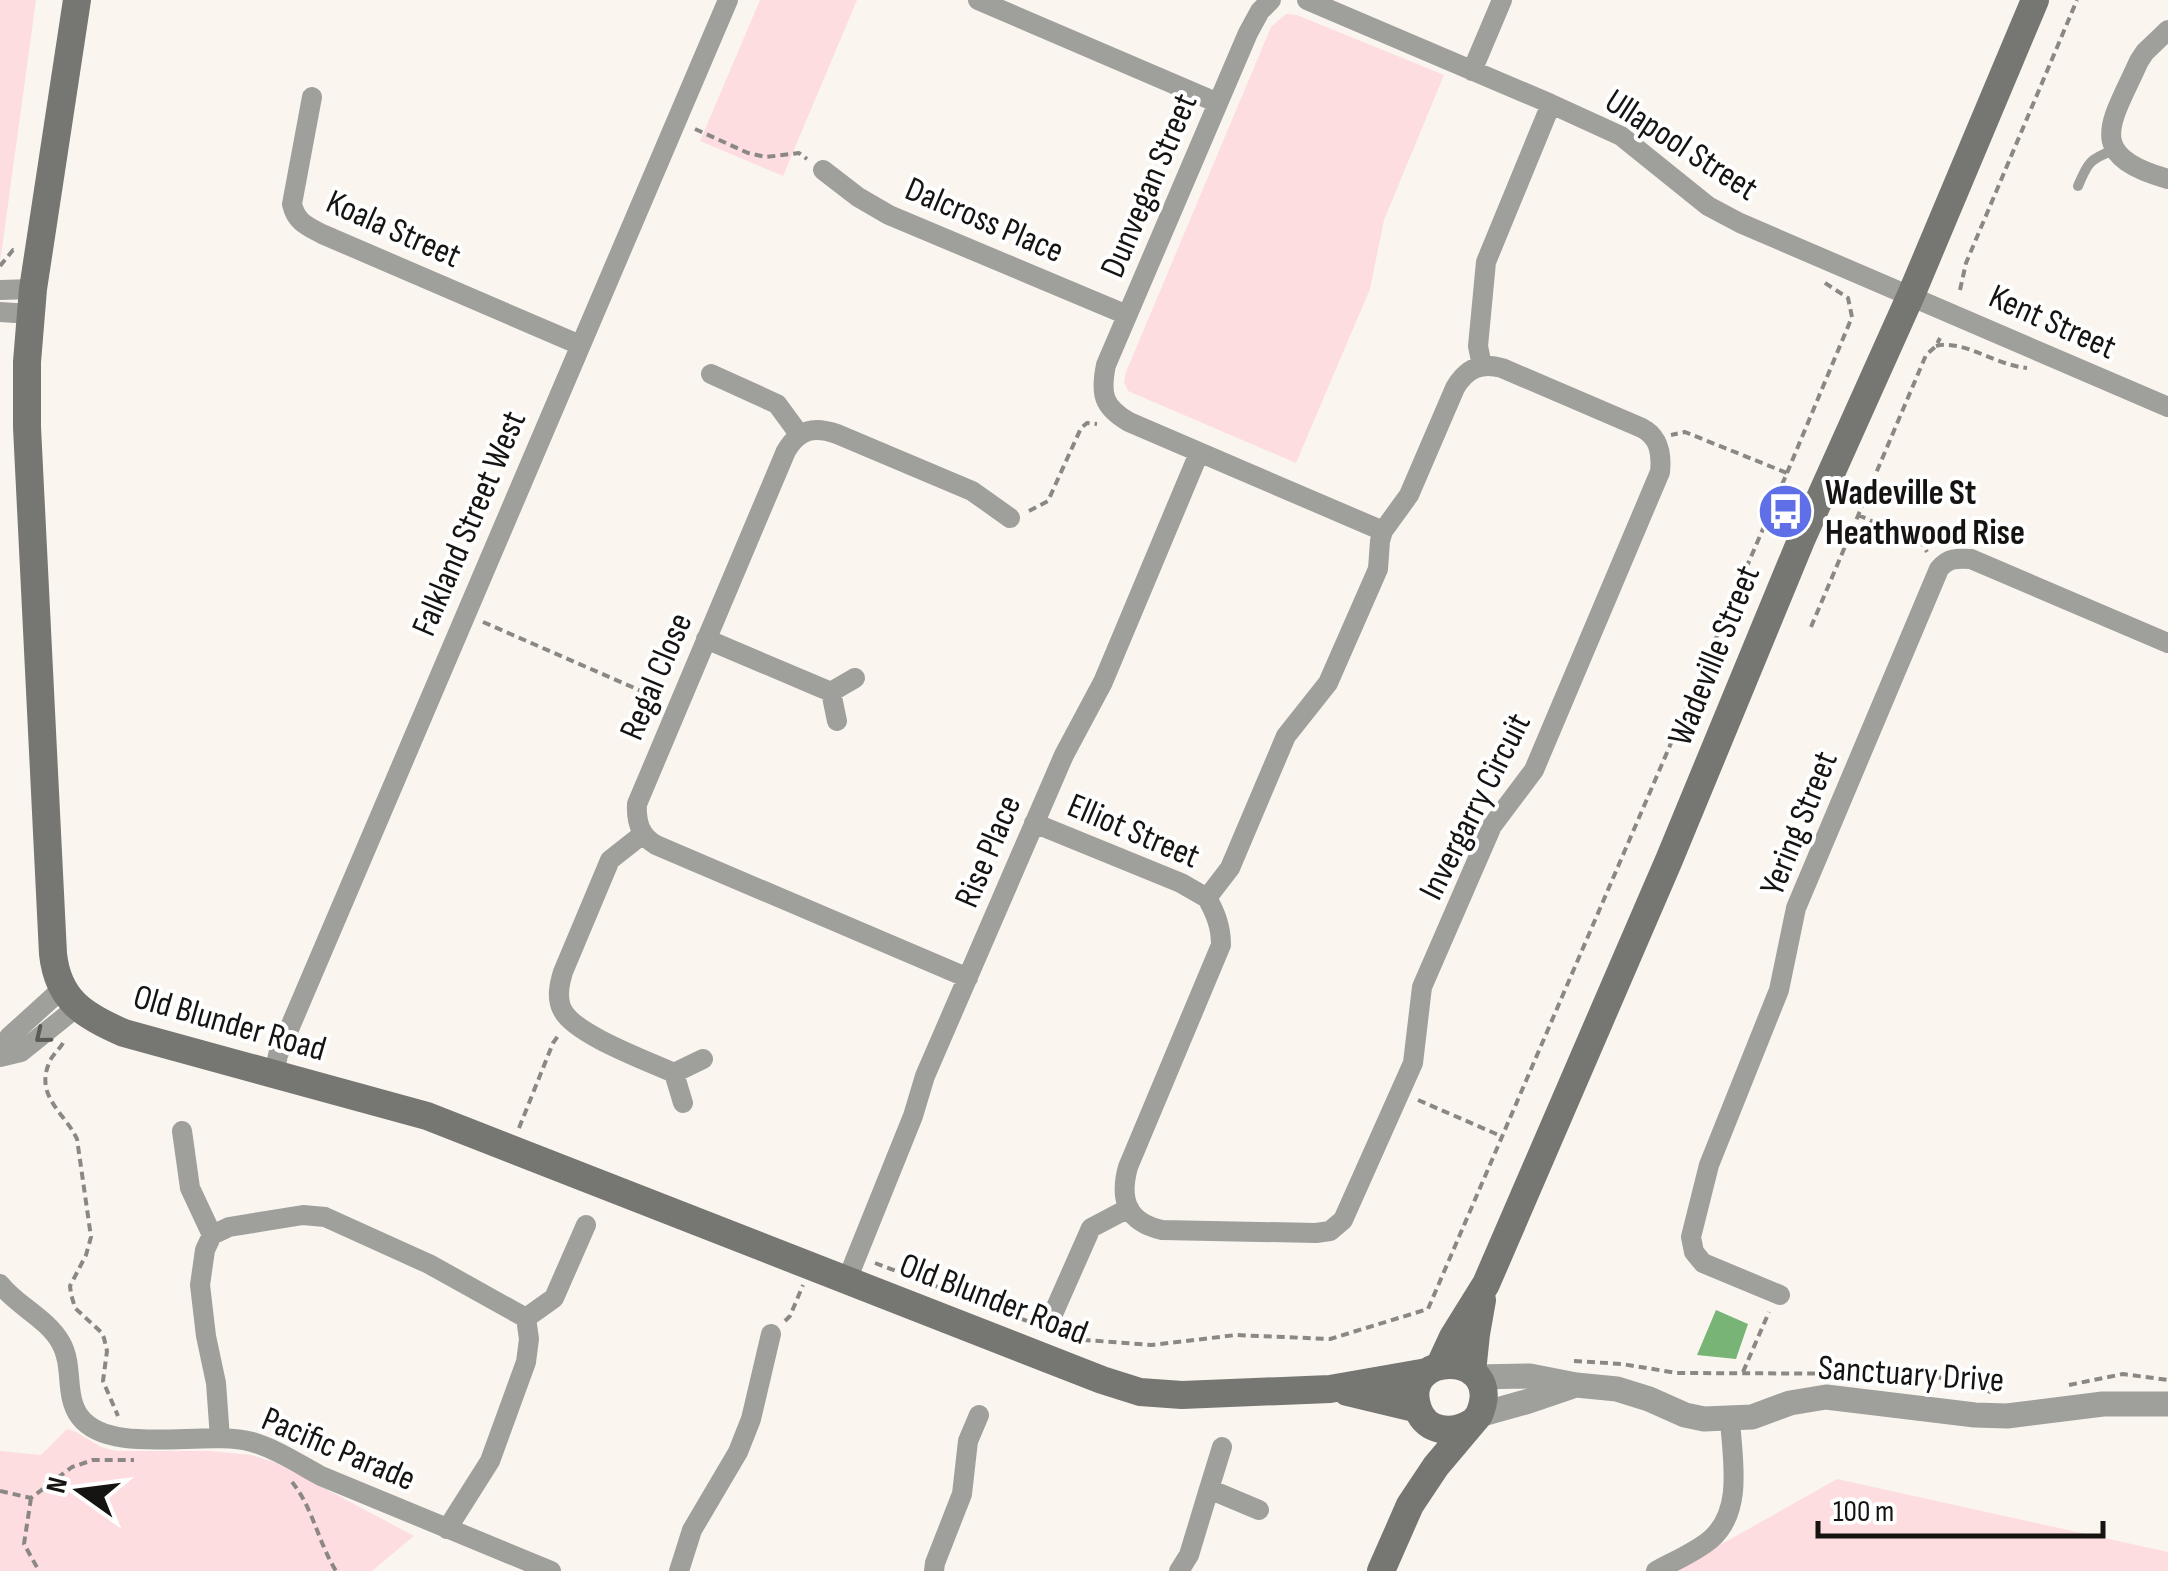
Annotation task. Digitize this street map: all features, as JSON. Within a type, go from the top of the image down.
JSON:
[{"type":"main road","points":[[69,998],[55,973],[53,954],[27,362],[32,301],[78,0]]},
{"type":"main road","name":"Wadeville Street","points":[[1434,1368],[1486,1284],[2035,0]]},
{"type":"main road","name":"Old Blunder Road","points":[[69,998],[98,1022],[124,1033],[427,1116],[811,1265],[852,1268],[1102,1380],[1140,1392],[1182,1395],[1330,1389],[1434,1368]]},
{"type":"main road","name":"Wadeville Street","points":[[1475,1375],[1476,1334],[1486,1284]]},
{"type":"main road","points":[[1381,1571],[1410,1505],[1475,1419],[1483,1396],[1475,1375],[1462,1366],[1452,1363],[1434,1368],[1417,1389],[1420,1460],[1410,1505]]},
{"type":"main road","name":"Old Blunder Road","points":[[1330,1389],[1387,1400],[1420,1413]]},
{"type":"main road","points":[[1420,1413],[1439,1430],[1450,1431],[1475,1419]]},
{"type":"street","name":"Falkland Street West","points":[[274,1074],[278,1055],[728,0]]},
{"type":"street","points":[[978,0],[1218,103]]},
{"type":"street","name":"Dunvegan Street","points":[[1199,453],[1114,414],[1102,384],[1106,365],[1248,33],[1271,0]]},
{"type":"street","name":"Ullapool Street","points":[[1307,0],[1621,136],[1708,206],[1911,296]]},
{"type":"street","points":[[1472,71],[1502,0]]},
{"type":"street","points":[[2168,30],[2145,52],[2132,76],[2112,123],[2110,139],[2123,161],[2168,179]]},
{"type":"street","name":"Koala Street","points":[[312,97],[292,204],[300,222],[580,345]]},
{"type":"street","points":[[1482,366],[1478,346],[1486,262],[1552,104]]},
{"type":"street","name":"Dalcross Place","points":[[823,170],[889,215],[1128,315]]},
{"type":"street","points":[[0,290],[32,301]]},
{"type":"street","name":"Kent Street","points":[[1911,296],[2168,408]]},
{"type":"street","points":[[0,312],[32,301]]},
{"type":"street","points":[[1053,1314],[1091,1228],[1129,1208],[1124,1183],[1128,1167],[1221,945],[1216,913],[1206,898],[1230,868],[1286,736],[1328,684],[1378,569],[1383,531],[1409,495],[1461,377],[1488,364],[1502,368],[1642,428],[1655,439]]},
{"type":"street","points":[[711,374],[777,404],[799,434],[817,428],[837,434],[972,490],[1010,518]]},
{"type":"street","name":"Regal Close","points":[[643,834],[636,815],[637,804],[786,451],[799,434]]},
{"type":"street","name":"Invergarry Circuit","points":[[1129,1208],[1139,1222],[1162,1230],[1316,1233],[1330,1231],[1343,1220],[1413,1063],[1422,987],[1492,826],[1534,770],[1660,472],[1662,459],[1655,439]]},
{"type":"street","points":[[1199,453],[1383,531]]},
{"type":"street","name":"Rise Place","points":[[852,1268],[926,1076],[1064,755],[1103,682],[1199,453]]},
{"type":"street","points":[[1944,564],[1954,559],[1971,559],[2168,643]]},
{"type":"street","name":"Yering Street","points":[[1780,1295],[1703,1264],[1694,1252],[1691,1237],[1709,1165],[1779,990],[1796,908],[1944,564]]},
{"type":"street","points":[[706,639],[831,692]]},
{"type":"street","points":[[831,692],[855,678]]},
{"type":"street","points":[[831,692],[837,721]]},
{"type":"street","name":"Elliot Street","points":[[1034,823],[1181,883],[1206,898]]},
{"type":"street","points":[[703,1059],[674,1072],[586,1032],[564,1014],[560,1002],[562,972],[610,860],[643,834],[656,845],[968,978]]},
{"type":"street","points":[[1,1057],[22,1052],[51,1028],[69,998]]},
{"type":"street","points":[[1,1057],[8,1037],[69,998]]},
{"type":"street","points":[[674,1072],[683,1103]]},
{"type":"street","points":[[182,1132],[190,1188],[212,1235]]},
{"type":"street","points":[[220,1438],[216,1382],[200,1285],[204,1250],[212,1235],[229,1227],[303,1215],[326,1217],[429,1264],[526,1318]]},
{"type":"street","points":[[526,1318],[554,1298],[586,1225]]},
{"type":"street","name":"Pacific Parade","points":[[0,1284],[61,1342],[68,1363],[71,1397],[80,1417],[122,1450],[220,1438],[252,1442],[322,1476],[550,1571]]},
{"type":"street","points":[[447,1529],[490,1461],[526,1362],[526,1318]]},
{"type":"street","points":[[679,1571],[692,1530],[738,1452],[751,1419],[771,1334]]},
{"type":"street","name":"Sanctuary Drive","points":[[1475,1375],[1530,1376],[1618,1388],[1704,1418],[1752,1417],[1790,1402],[1826,1397],[2006,1416],[2103,1404],[2168,1404]]},
{"type":"street","name":"Sanctuary Drive","points":[[1475,1419],[1576,1385]]},
{"type":"street","name":"Sanctuary Drive","points":[[2130,1404],[2168,1418]]},
{"type":"street","points":[[934,1571],[962,1494],[968,1441],[979,1415]]},
{"type":"street","points":[[1656,1571],[1710,1540],[1727,1519],[1734,1494],[1730,1419]]},
{"type":"street","points":[[1179,1571],[1189,1555],[1222,1447]]},
{"type":"street","points":[[1209,1489],[1259,1510]]},
{"type":"lane","points":[[2078,186],[2094,158],[2114,150]]},
{"type":"path","points":[[1960,290],[1966,263],[2077,0]]},
{"type":"path","points":[[676,120],[766,158],[799,153],[823,170]]},
{"type":"path","points":[[852,1268],[1085,1340],[1152,1345],[1236,1336],[1330,1339],[1428,1309],[1852,317],[1848,298],[1821,280]]},
{"type":"path","points":[[1810,627],[1926,355],[1940,338]]},
{"type":"path","points":[[1010,518],[1048,502],[1086,423],[1106,428]]},
{"type":"path","points":[[1655,439],[1685,432],[1787,473]]},
{"type":"path","points":[[1858,516],[1922,542],[1930,558],[1944,564]]},
{"type":"path","points":[[465,614],[676,706]]},
{"type":"path","points":[[511,1148],[553,1043],[571,1021]]},
{"type":"path","points":[[51,1028],[63,1045],[47,1068],[46,1087],[52,1105],[76,1139],[91,1238],[70,1286],[71,1294],[75,1308],[104,1338],[107,1351],[103,1381],[122,1425],[122,1450]]},
{"type":"path","points":[[1400,1092],[1501,1136]]},
{"type":"path","points":[[771,1334],[790,1316],[811,1265]]},
{"type":"path","points":[[1742,1372],[1769,1312],[1759,1286]]},
{"type":"path","points":[[39,1571],[24,1544],[31,1498],[72,1467],[122,1450],[139,1459]]},
{"type":"path","points":[[286,1476],[305,1498],[316,1533],[336,1571]]},
{"type":"path","points":[[0,1491],[31,1498]]},
{"type":"shaded area","points":[[0,0],[36,0],[0,263]]},
{"type":"shaded area","points":[[760,0],[857,0],[783,176],[700,141]]},
{"type":"shaded area","points":[[1286,14],[1297,15],[1444,75],[1384,220],[1370,289],[1296,463],[1128,391],[1124,382],[1271,27]]},
{"type":"shaded area","points":[[1716,1310],[1748,1324],[1736,1359],[1697,1355]]},
{"type":"shaded area","points":[[67,1429],[116,1451],[210,1451],[251,1455],[277,1463],[414,1536],[372,1571],[0,1571],[0,1451],[41,1455]]},
{"type":"shaded area","points":[[1837,1479],[2168,1552],[2168,1571],[1656,1571],[1710,1540],[1720,1545]]},
{"type":"place","name":"Wadeville St Heathwood Rise","points":[[1786,512]]}]
